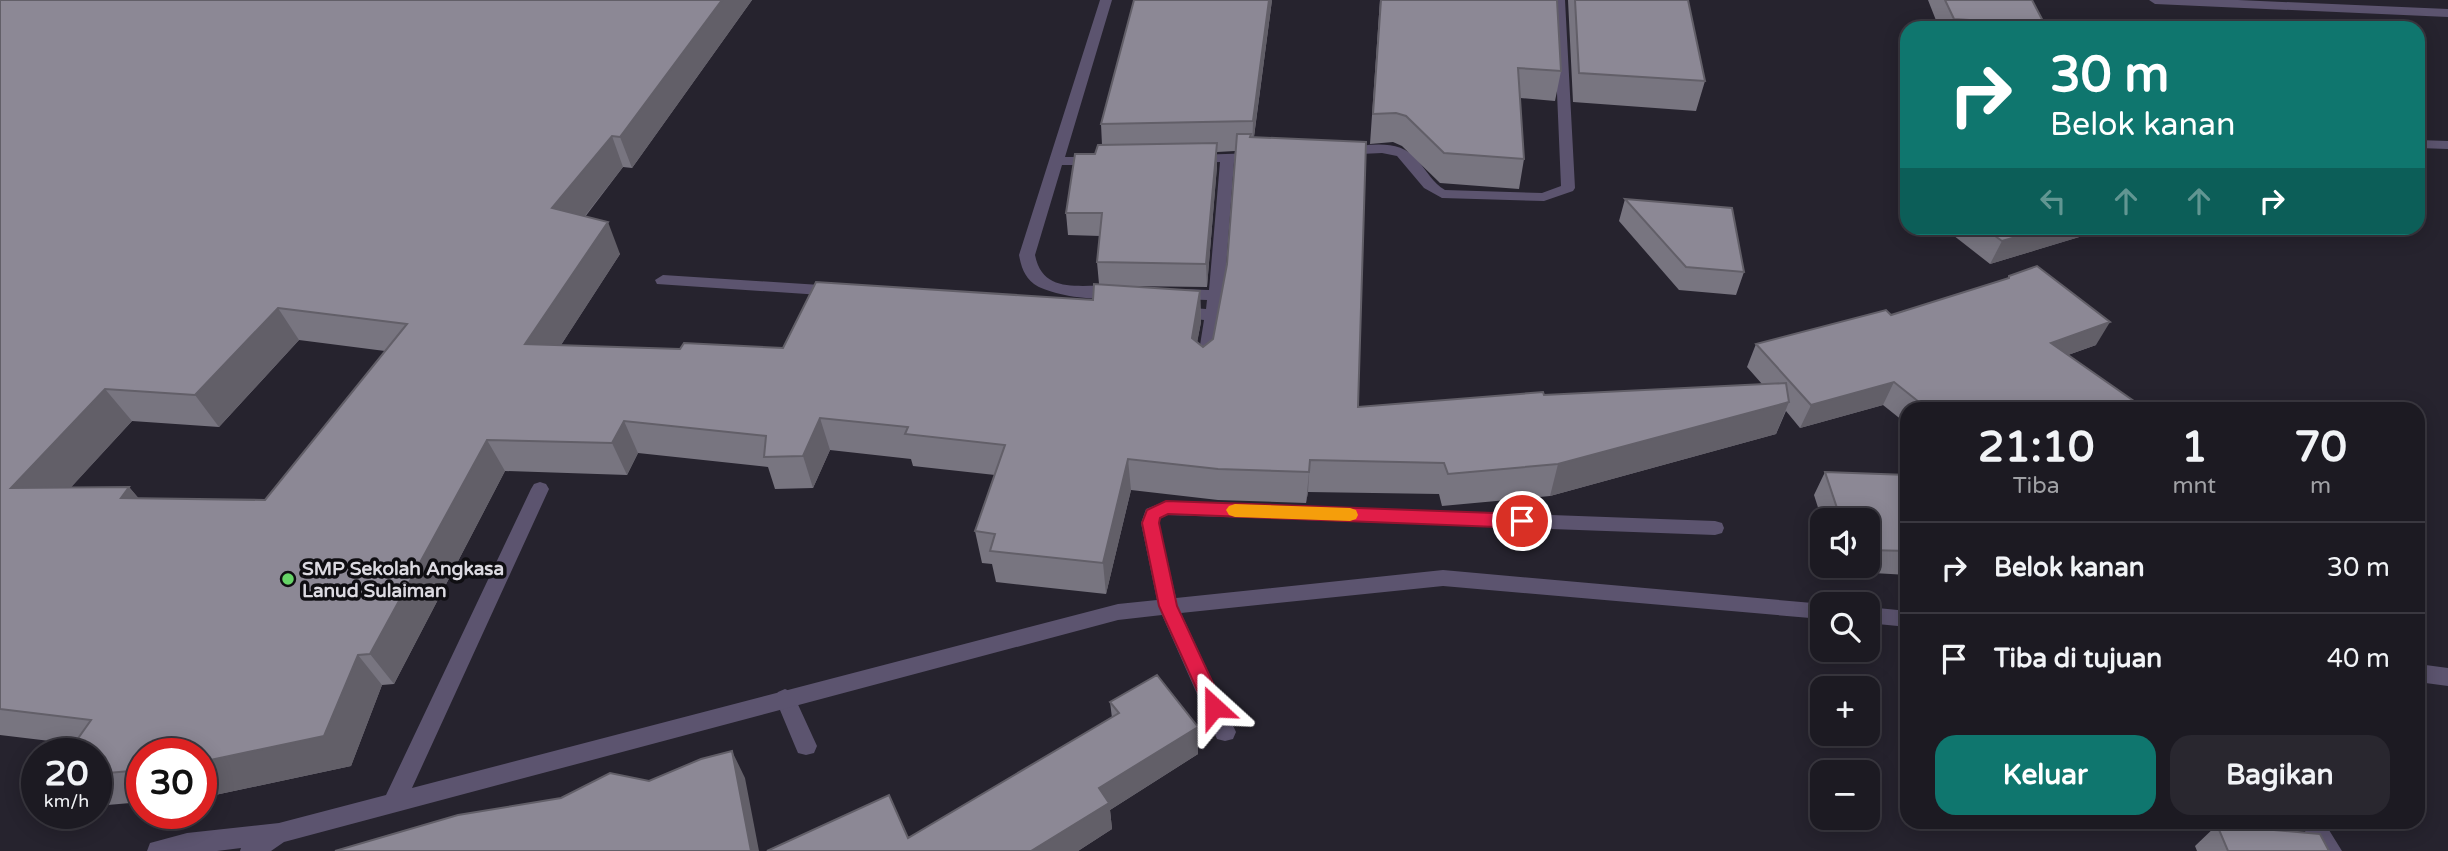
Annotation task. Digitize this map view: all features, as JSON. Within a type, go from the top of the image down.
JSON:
[{"type":"street","points":[[1106,0],[1027,255],[1031,272],[1043,283],[1071,291],[1137,293]]},
{"type":"street","points":[[1324,153],[1394,149],[1409,159],[1430,188],[1442,194],[1544,197],[1568,188],[1559,0]]},
{"type":"street","points":[[2155,0],[2448,13]]},
{"type":"street","points":[[2425,144],[2448,145]]},
{"type":"street","points":[[1174,160],[1269,156]]},
{"type":"street","points":[[1203,370],[1216,295],[1227,159]]},
{"type":"street","points":[[1054,161],[1107,161]]},
{"type":"street","points":[[663,280],[856,292]]},
{"type":"street","points":[[1163,293],[1216,295]]},
{"type":"street","points":[[1048,304],[1117,309]]},
{"type":"street","points":[[1158,311],[1213,314]]},
{"type":"street","points":[[395,800],[540,489]]},
{"type":"street","points":[[1225,732],[1168,606],[1150,523],[1153,514],[1166,508],[1714,528]]},
{"type":"street","points":[[158,851],[187,844],[279,833],[395,800],[1118,612],[1443,578],[1810,610]]},
{"type":"street","points":[[1880,616],[1900,618]]},
{"type":"street","points":[[2425,674],[2448,677]]},
{"type":"street","points":[[785,698],[806,746]]},
{"type":"street","points":[[2315,829],[2330,851]]},
{"type":"street","points":[[251,851],[279,833]]},
{"type":"building","points":[[0,0],[722,0],[620,137],[612,136],[552,208],[608,222],[525,344],[680,349],[684,343],[783,348],[816,282],[1093,300],[1094,284],[1200,291],[1192,338],[1203,347],[1213,339],[1227,264],[1237,134],[1251,134],[1250,137],[1366,142],[1358,407],[1543,392],[1544,395],[1786,383],[1789,402],[1558,464],[1448,474],[1444,463],[1310,460],[1309,472],[1218,469],[1128,459],[1103,563],[990,551],[995,534],[975,531],[1005,445],[905,434],[908,427],[820,418],[803,456],[764,457],[766,436],[624,421],[612,443],[487,440],[370,654],[358,655],[324,736],[217,759],[217,738],[126,738],[126,771],[112,773],[112,738],[78,738],[91,720],[0,709]],"holes":[[[278,308],[407,324],[265,500],[121,498],[129,487],[11,488],[105,389],[195,395]]]},
{"type":"building","points":[[1134,0],[1269,0],[1253,121],[1101,124]]},
{"type":"building","points":[[1381,0],[1557,0],[1561,71],[1518,68],[1524,159],[1444,153],[1406,116],[1396,113],[1373,114]]},
{"type":"building","points":[[1575,0],[1688,0],[1705,81],[1579,73]]},
{"type":"building","points":[[1945,0],[2032,0],[2043,21],[1984,21],[1954,19]]},
{"type":"building","points":[[1217,143],[1206,264],[1097,262],[1102,213],[1066,213],[1075,154],[1095,154],[1098,145]]},
{"type":"building","points":[[1625,199],[1732,208],[1744,272],[1686,267]]},
{"type":"building","points":[[1994,235],[2023,235],[2002,241]]},
{"type":"building","points":[[2037,266],[2110,322],[2051,343],[2135,402],[1919,402],[1894,382],[1811,405],[1756,344],[1886,310],[1891,315]]},
{"type":"building","points":[[1825,472],[1900,475],[1900,551],[1880,550],[1880,508],[1837,508]]},
{"type":"building","points":[[1157,675],[1198,727],[1099,788],[1109,803],[1031,851],[767,851],[889,795],[908,838],[1119,713],[1110,702]]},
{"type":"building","points":[[732,751],[751,851],[335,851],[458,815],[561,798],[610,773],[649,781],[701,759]]},
{"type":"building","points":[[2219,829],[2263,829],[2320,834],[2329,851],[2228,851]]},
{"type":"slow traffic","points":[[1235,510],[1350,515]]},
{"type":"place","name":"SMP Sekolah Angkasa Lanud Sulaiman","points":[[288,579]]},
{"type":"route","points":[[1214,707],[1168,606],[1150,523],[1153,514],[1166,508],[1522,521]]}]
